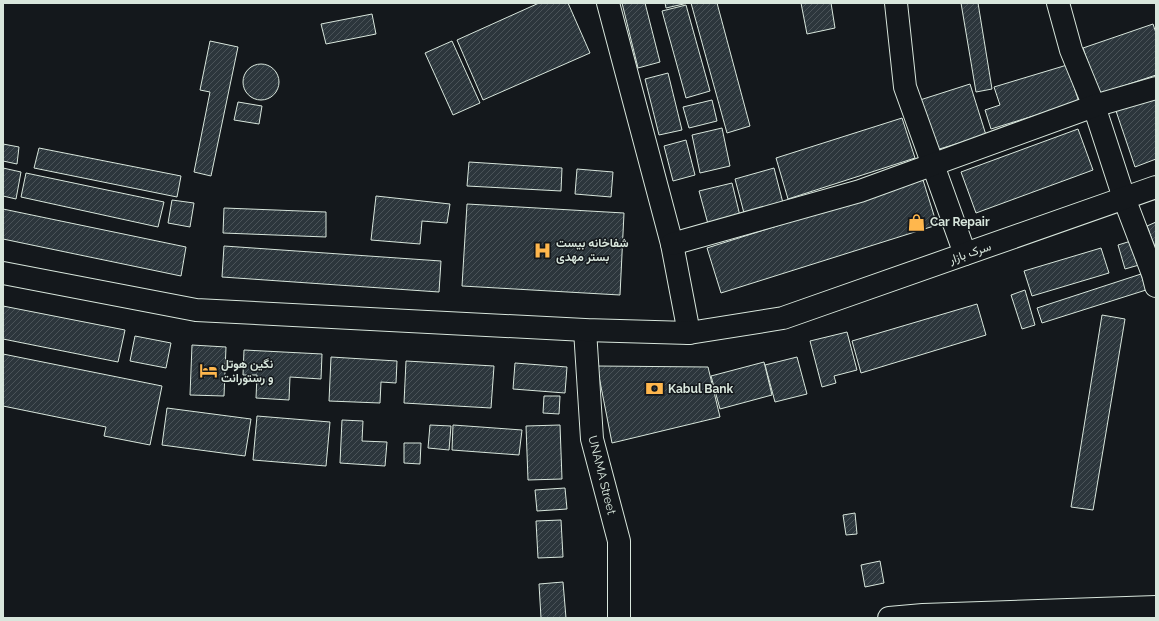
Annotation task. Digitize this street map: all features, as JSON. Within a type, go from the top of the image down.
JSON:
[{"type":"main road","points":[[608,3],[672,244],[689,333]]},
{"type":"main road","points":[[896,3],[905,87],[965,254]]},
{"type":"main road","points":[[1058,3],[1071,50],[1094,106],[1124,198],[1153,274],[1156,286]]},
{"type":"main road","points":[[672,244],[860,191],[1094,106],[1156,88]]},
{"type":"main road","name":"سرک بازار","points":[[3,273],[196,310],[585,330],[689,333],[783,318],[1156,187]]},
{"type":"main road","name":"UNAMA Street","points":[[585,330],[592,439],[619,541],[619,618]]},
{"type":"main road","points":[[889,618],[1156,607]]},
{"type":"building","points":[[539,3],[568,3],[590,53],[483,100],[457,40]]},
{"type":"building","points":[[622,3],[645,3],[660,62],[638,68]]},
{"type":"building","points":[[665,3],[688,3],[666,8]]},
{"type":"building","points":[[691,3],[717,3],[750,126],[727,133]]},
{"type":"building","points":[[801,3],[831,3],[835,28],[807,34]]},
{"type":"building","points":[[961,3],[978,3],[992,89],[976,92]]},
{"type":"building","points":[[686,5],[710,91],[686,98],[662,11]]},
{"type":"building","points":[[372,14],[376,34],[326,44],[321,24]]},
{"type":"building","points":[[1153,24],[1156,33],[1156,75],[1099,94],[1083,48]]},
{"type":"building","points":[[210,41],[238,47],[211,176],[194,172],[210,92],[200,90]]},
{"type":"building","points":[[452,41],[480,103],[453,115],[425,53]]},
{"type":"building","points":[[261,64],[271,67],[276,72],[279,82],[276,92],[271,97],[261,100],[251,97],[246,92],[243,82],[246,72],[251,67]]},
{"type":"building","points":[[1067,65],[1079,102],[991,129],[985,110],[1000,105],[994,87]]},
{"type":"building","points":[[668,73],[682,130],[659,135],[645,79]]},
{"type":"building","points":[[970,84],[986,135],[936,150],[920,100]]},
{"type":"building","points":[[1156,97],[1156,159],[1135,167],[1116,111]]},
{"type":"building","points":[[712,100],[717,121],[689,128],[683,107]]},
{"type":"building","points":[[238,102],[262,106],[259,124],[234,120]]},
{"type":"building","points":[[902,118],[915,158],[788,199],[776,158]]},
{"type":"building","points":[[722,128],[730,166],[700,173],[692,135]]},
{"type":"building","points":[[1078,129],[1093,170],[976,213],[961,172]]},
{"type":"building","points":[[686,140],[695,175],[673,181],[664,146]]},
{"type":"building","points":[[3,144],[19,147],[17,164],[3,161]]},
{"type":"building","points":[[39,148],[181,176],[177,197],[34,168]]},
{"type":"building","points":[[469,162],[562,168],[561,191],[467,186]]},
{"type":"building","points":[[3,168],[21,172],[16,199],[3,196]]},
{"type":"building","points":[[774,168],[783,203],[744,213],[735,179]]},
{"type":"building","points":[[577,169],[613,172],[611,197],[575,194]]},
{"type":"building","points":[[26,173],[164,202],[158,227],[21,197]]},
{"type":"building","points":[[923,180],[937,225],[721,293],[707,248]]},
{"type":"building","points":[[732,183],[740,216],[708,224],[699,191]]},
{"type":"building","points":[[376,196],[450,204],[447,223],[422,221],[420,244],[371,240]]},
{"type":"building","points":[[172,200],[194,203],[190,227],[168,223]]},
{"type":"building","name":"شفاخانه بیست بستر مهدی","points":[[467,204],[624,213],[620,295],[462,286]]},
{"type":"building","points":[[224,208],[326,212],[326,237],[223,233]]},
{"type":"building","points":[[3,209],[186,247],[181,276],[3,239]]},
{"type":"building","points":[[1156,222],[1156,250],[1147,226]]},
{"type":"building","points":[[1131,241],[1139,265],[1125,269],[1118,245]]},
{"type":"building","points":[[224,246],[441,261],[439,292],[222,277]]},
{"type":"building","points":[[1101,248],[1109,273],[1032,296],[1024,271]]},
{"type":"building","points":[[1141,274],[1146,290],[1042,323],[1037,308]]},
{"type":"building","points":[[1025,290],[1035,325],[1022,329],[1011,295]]},
{"type":"building","points":[[977,304],[986,335],[861,373],[852,341]]},
{"type":"building","points":[[3,306],[125,330],[118,362],[3,339]]},
{"type":"building","points":[[1102,315],[1125,319],[1093,510],[1071,507]]},
{"type":"building","points":[[847,332],[857,370],[834,376],[836,383],[822,387],[810,341]]},
{"type":"building","points":[[135,336],[171,343],[166,368],[130,361]]},
{"type":"building","name":"نگین هوتل و رستورانت","points":[[192,345],[226,347],[224,396],[190,395]]},
{"type":"building","points":[[244,350],[322,354],[321,379],[290,377],[289,400],[256,398],[257,375],[243,375]]},
{"type":"building","points":[[3,354],[162,386],[150,445],[104,436],[106,427],[3,406]]},
{"type":"building","points":[[331,357],[397,361],[396,383],[381,382],[380,403],[329,401]]},
{"type":"building","points":[[797,357],[807,394],[775,402],[765,365]]},
{"type":"building","points":[[406,361],[494,366],[491,408],[404,403]]},
{"type":"building","points":[[764,362],[772,395],[720,409],[711,376]]},
{"type":"building","points":[[515,363],[567,367],[565,393],[513,389]]},
{"type":"building","points":[[597,366],[708,367],[720,417],[612,443]]},
{"type":"building","points":[[544,396],[560,396],[559,414],[543,413]]},
{"type":"building","points":[[167,408],[251,419],[245,456],[162,445]]},
{"type":"building","points":[[257,416],[330,422],[326,466],[253,460]]},
{"type":"building","points":[[342,420],[363,421],[362,441],[387,442],[385,466],[340,463]]},
{"type":"building","points":[[430,425],[451,426],[449,450],[428,448]]},
{"type":"building","points":[[453,425],[522,430],[519,455],[452,450]]},
{"type":"building","points":[[560,425],[562,479],[528,480],[526,426]]},
{"type":"building","points":[[404,443],[421,443],[420,464],[404,463]]},
{"type":"building","points":[[565,488],[567,509],[537,511],[535,490]]},
{"type":"building","points":[[855,513],[857,534],[846,535],[843,515]]},
{"type":"building","points":[[561,520],[563,557],[538,558],[536,521]]},
{"type":"building","points":[[880,561],[884,583],[865,587],[861,565]]},
{"type":"building","points":[[563,582],[566,618],[541,618],[539,584]]},
{"type":"place","name":"Car Repair","points":[[917,222]]},
{"type":"place","name":"شفاخانه بیست بستر مهدی","points":[[543,250]]},
{"type":"place","name":"نگین هوتل و رستورانت","points":[[208,371]]},
{"type":"place","name":"Kabul Bank","points":[[655,389]]}]
